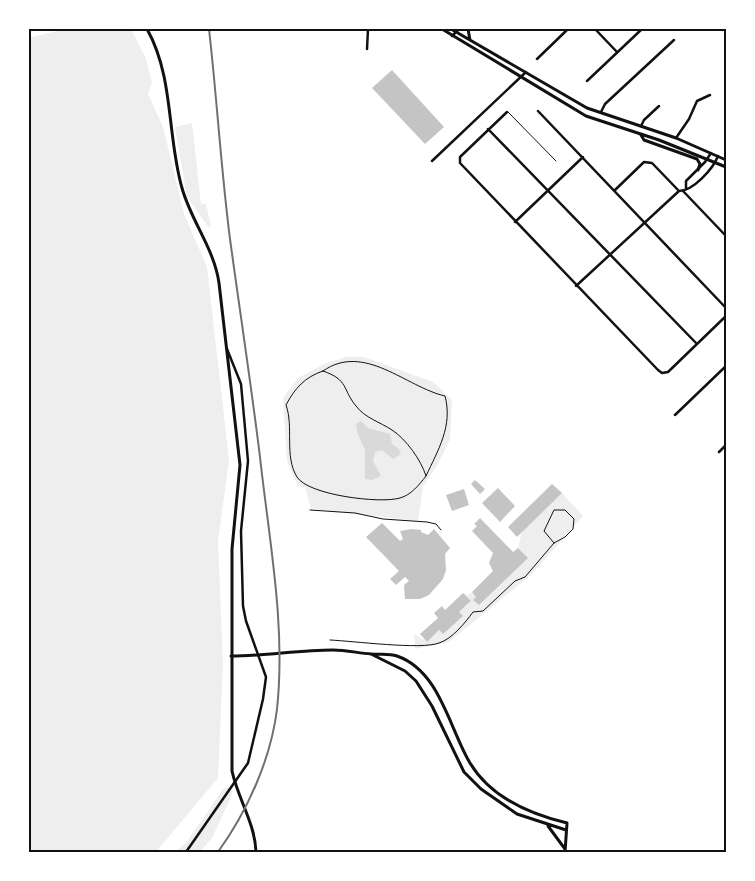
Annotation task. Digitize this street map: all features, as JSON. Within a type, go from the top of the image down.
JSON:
[{"type":"street","points":[[147,29],[157,49],[160,62],[184,195],[216,267],[228,349],[240,465],[232,549],[232,771],[238,793],[252,826],[256,852]]},
{"type":"street","points":[[367,49],[368,29]]},
{"type":"street","points":[[442,29],[586,116],[708,158],[726,167]]},
{"type":"street","points":[[451,29],[587,108],[676,138],[726,160]]},
{"type":"street","points":[[452,36],[459,29]]},
{"type":"street","points":[[468,29],[470,41]]},
{"type":"street","points":[[537,59],[568,29]]},
{"type":"street","points":[[595,29],[617,52]]},
{"type":"street","points":[[587,81],[642,29]]},
{"type":"street","points":[[600,113],[605,104],[674,40]]},
{"type":"street","points":[[432,161],[526,72]]},
{"type":"street","points":[[676,138],[689,119],[697,101],[710,96]]},
{"type":"street","points":[[641,126],[644,120],[659,106]]},
{"type":"street","points":[[538,111],[726,308]]},
{"type":"street","points":[[507,112],[458,160],[658,370],[668,372],[726,316]]},
{"type":"street","points":[[488,129],[697,344]]},
{"type":"street","points":[[640,134],[644,140],[697,159],[700,164],[698,170]]},
{"type":"street","points":[[683,190],[686,182],[711,153]]},
{"type":"street","points":[[576,286],[683,190],[692,187],[716,161],[718,156]]},
{"type":"street","points":[[515,222],[583,157]]},
{"type":"street","points":[[615,190],[644,162],[648,161],[683,190],[726,236]]},
{"type":"street","points":[[186,852],[248,763],[263,699],[266,677],[246,621],[244,606],[241,531],[248,461],[241,384],[228,349]]},
{"type":"street","points":[[675,415],[726,366]]},
{"type":"street","points":[[719,452],[726,446]]},
{"type":"street","points":[[231,656],[328,650],[394,655],[418,669],[432,687],[454,727],[470,762],[487,784],[511,803],[537,815],[567,823],[565,851]]},
{"type":"street","points":[[371,654],[405,671],[416,681],[444,730],[461,766],[469,778],[489,797],[517,814],[548,826],[566,830]]},
{"type":"street","points":[[548,826],[565,851]]},
{"type":"lane","points":[[507,112],[556,161]]},
{"type":"path","points":[[350,361],[358,361],[372,364],[420,385],[431,393],[445,396],[444,436],[439,452],[426,476],[414,490],[401,498],[386,500],[343,496],[306,486],[297,477],[291,460],[289,412],[286,405],[292,394],[308,376],[350,361]]},
{"type":"path","points":[[323,372],[337,376],[347,389],[355,406],[373,421],[400,437],[422,465],[426,476]]},
{"type":"path","points":[[310,510],[354,513],[383,519],[427,522],[436,524],[441,530]]},
{"type":"path","points":[[330,640],[423,645],[440,643],[463,625],[473,612],[483,612],[515,582],[525,577],[554,543],[565,537],[573,528],[574,519],[565,510],[554,510],[544,531],[554,543]]},
{"type":"shaded area","points":[[65,29],[131,29],[146,59],[152,83],[148,94],[163,127],[184,214],[207,267],[229,460],[218,542],[223,664],[218,778],[156,852],[29,852],[29,38]]},
{"type":"shaded area","points":[[192,123],[201,204],[206,204],[211,226],[209,228],[187,197],[175,127]]},
{"type":"shaded area","points":[[346,357],[364,357],[433,382],[452,400],[450,439],[438,464],[423,487],[418,521],[311,509],[305,487],[298,486],[287,461],[283,398],[298,378],[324,364]]},
{"type":"shaded area","points":[[361,421],[368,428],[390,434],[392,444],[399,449],[401,454],[393,459],[382,450],[375,452],[373,461],[381,476],[372,480],[365,479],[365,450],[357,432],[356,424]]},
{"type":"shaded area","points":[[562,493],[583,516],[532,574],[449,642],[415,649],[414,634],[427,642],[439,630],[443,634],[459,612],[471,602],[463,593],[468,595],[472,592],[476,597],[474,600],[479,605],[527,558],[518,548],[522,531]]},
{"type":"shaded area","points":[[227,787],[232,791],[231,797],[212,838],[200,852],[175,852],[186,843],[224,788]]},
{"type":"building","points":[[392,70],[444,127],[425,144],[372,88]]},
{"type":"building","points":[[475,480],[485,489],[480,494],[471,484]]},
{"type":"building","points":[[552,484],[562,493],[517,537],[508,527]]},
{"type":"building","points":[[498,488],[515,506],[500,522],[482,503]]},
{"type":"building","points":[[464,489],[469,505],[452,511],[446,495]]},
{"type":"building","points":[[480,518],[513,552],[518,548],[528,558],[479,605],[473,600],[476,597],[472,592],[493,571],[489,563],[493,553],[472,531],[477,526],[474,524]]},
{"type":"building","points":[[382,523],[400,541],[403,539],[400,531],[421,530],[421,532],[428,535],[434,529],[450,548],[445,554],[446,570],[443,579],[429,595],[420,599],[405,599],[404,585],[409,581],[405,577],[396,585],[390,579],[399,571],[366,537]]},
{"type":"building","points":[[463,593],[471,601],[459,612],[463,616],[443,634],[439,630],[427,642],[420,634],[438,618],[434,613],[442,606],[445,610]]},
{"type":"railway","points":[[209,29],[230,239],[272,551],[279,646],[277,709],[269,747],[248,802],[239,820],[218,852]]}]
